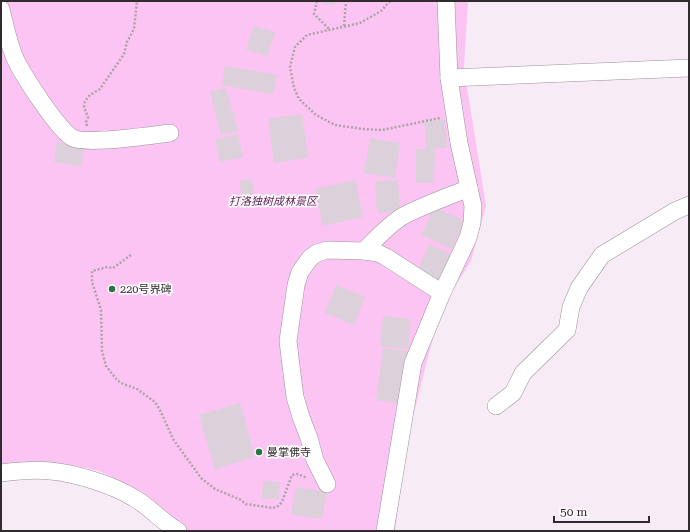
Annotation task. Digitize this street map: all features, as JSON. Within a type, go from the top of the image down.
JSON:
[{"type":"street","points":[[385,531],[413,363],[442,293],[468,238],[472,223],[473,206],[459,143],[449,78],[446,1]]},
{"type":"street","points":[[1,9],[15,59],[55,120],[64,131],[73,138],[84,140],[105,140],[170,133]]},
{"type":"street","points":[[449,78],[689,68]]},
{"type":"street","points":[[364,252],[381,232],[402,217],[469,188]]},
{"type":"street","points":[[496,406],[513,393],[523,373],[567,330],[571,307],[579,288],[602,255],[675,211],[689,205]]},
{"type":"street","points":[[327,484],[315,460],[295,397],[288,352],[288,336],[296,285],[300,272],[310,258],[317,253],[327,250],[378,253],[442,293]]},
{"type":"street","points":[[1,473],[51,471],[88,479],[109,486],[134,498],[158,518],[178,531]]},
{"type":"path","points":[[105,140],[98,133],[88,128],[86,122],[88,117],[84,104],[90,95],[100,89],[124,54],[127,42],[134,29],[137,1]]},
{"type":"path","points":[[317,1],[314,14],[329,30]]},
{"type":"path","points":[[344,26],[346,1]]},
{"type":"path","points":[[390,1],[380,11],[360,23],[306,35],[295,47],[290,67],[294,88],[299,99],[316,116],[335,125],[363,129],[382,130],[454,114]]},
{"type":"path","points":[[131,255],[113,268],[107,267],[92,271],[91,277],[100,310],[104,362],[113,376],[121,383],[137,389],[155,402],[162,412],[173,439],[189,462],[201,478],[220,492],[241,500],[246,504],[273,508],[282,502],[292,476],[298,474],[303,475],[317,484],[327,484]]},
{"type":"green space","name":"打洛独树成林景区","points":[[1,1],[468,1],[464,68],[486,206],[471,261],[440,310],[408,436],[395,531],[170,531],[127,485],[99,471],[76,466],[1,473]]},
{"type":"building","points":[[316,1],[335,1],[334,6]]},
{"type":"building","points":[[254,26],[275,32],[267,56],[246,50]]},
{"type":"building","points":[[225,66],[277,75],[273,94],[222,85]]},
{"type":"building","points":[[226,88],[238,131],[221,135],[210,92]]},
{"type":"building","points":[[302,114],[308,158],[274,163],[268,119]]},
{"type":"building","points":[[445,120],[447,148],[431,149],[435,149],[434,183],[416,183],[416,149],[426,149],[424,121]]},
{"type":"building","points":[[238,134],[243,157],[220,162],[215,139]]},
{"type":"building","points":[[370,138],[400,143],[395,178],[364,173]]},
{"type":"building","points":[[57,142],[84,146],[81,166],[54,162]]},
{"type":"building","points":[[252,179],[254,193],[242,196],[239,181]]},
{"type":"building","points":[[355,180],[363,217],[323,226],[315,189]]},
{"type":"building","points":[[398,180],[400,212],[377,213],[375,181]]},
{"type":"building","points":[[434,207],[465,221],[452,249],[421,235]]},
{"type":"building","points":[[429,244],[451,254],[439,282],[417,272]]},
{"type":"building","points":[[336,285],[365,297],[354,325],[325,313]]},
{"type":"building","points":[[383,316],[411,319],[408,349],[380,346]]},
{"type":"building","points":[[383,348],[408,351],[400,404],[376,400]]},
{"type":"building","points":[[240,403],[255,457],[215,469],[199,415]]},
{"type":"building","points":[[263,481],[280,482],[279,499],[262,499]]},
{"type":"building","points":[[296,487],[327,492],[322,519],[291,514]]},
{"type":"place","name":"220号界碑","points":[[112,289]]},
{"type":"place","name":"曼掌佛寺","points":[[259,452]]}]
